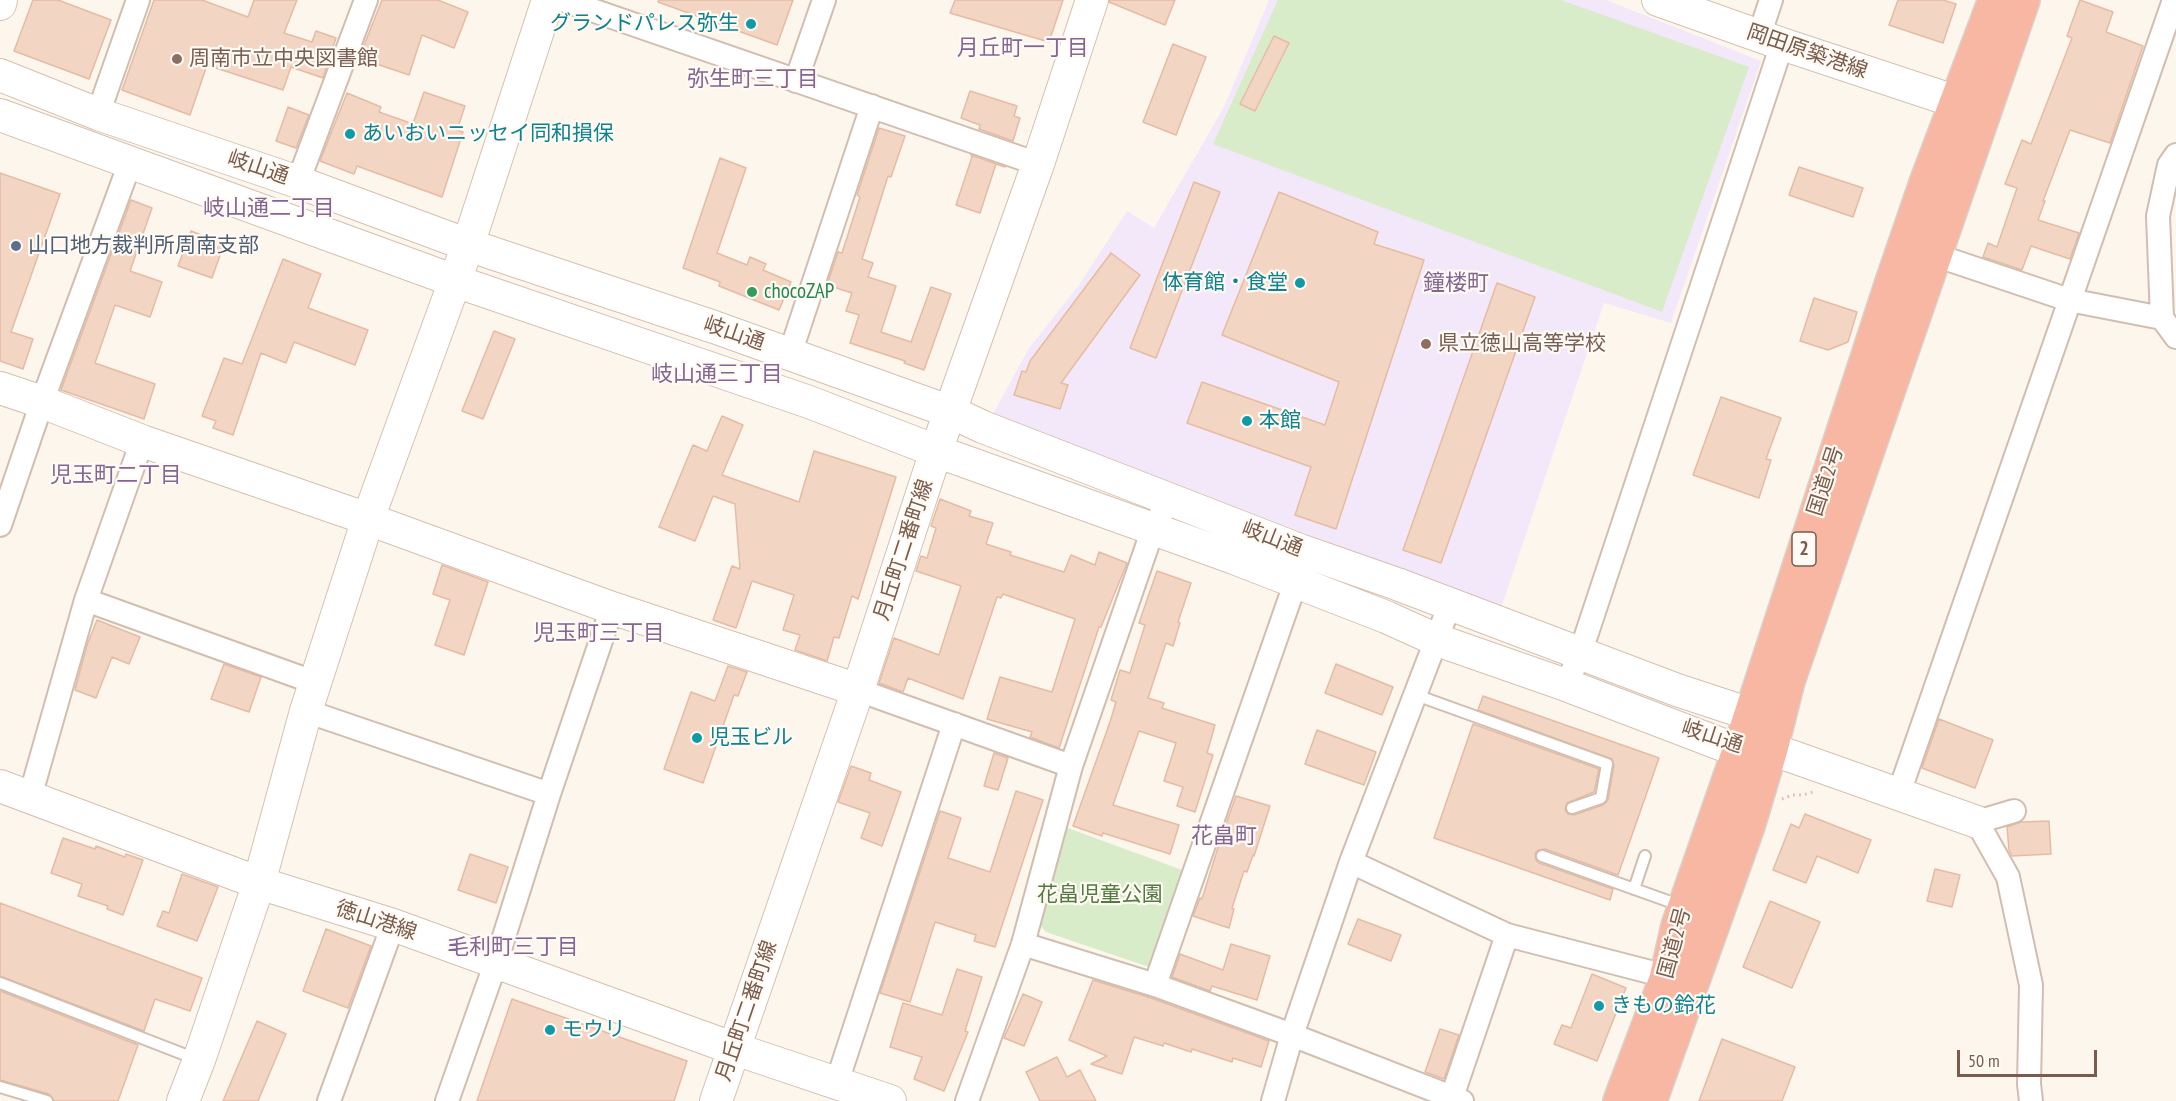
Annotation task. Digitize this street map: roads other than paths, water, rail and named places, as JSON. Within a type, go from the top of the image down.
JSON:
[{"type":"highway","name":"国道2号","points":[[1620,1101],[1666,979],[1685,907],[1739,751],[1892,282],[1926,183],[1995,0]]},
{"type":"highway","name":"国道2号","points":[[1650,1101],[1748,826],[1788,681],[2023,0]]},
{"type":"street","points":[[98,114],[138,0]]},
{"type":"street","points":[[298,182],[366,0]]},
{"type":"street","points":[[183,1101],[259,883],[311,697],[368,519],[468,245],[548,0]]},
{"type":"street","points":[[562,0],[1038,164]]},
{"type":"street","points":[[796,81],[824,0]]},
{"type":"street","name":"月丘町二番町線","points":[[716,1101],[858,690],[936,451],[1038,164],[1092,0]]},
{"type":"street","name":"岡田原築港線","points":[[1658,0],[1957,102]]},
{"type":"street","points":[[1566,685],[1580,654],[1770,40],[1772,0]]},
{"type":"street","points":[[1899,794],[2174,0]]},
{"type":"street","name":"岐山通","points":[[0,75],[98,114],[951,412],[983,427],[1169,499],[1677,690],[1750,714],[1771,749],[1739,751],[1566,685],[1437,640],[1296,581],[936,451],[809,402],[455,281],[0,115]]},
{"type":"street","points":[[790,354],[872,106]]},
{"type":"street","points":[[2176,155],[2169,165],[2158,216],[2162,318],[2176,337]]},
{"type":"street","points":[[0,525],[42,402],[130,163]]},
{"type":"street","points":[[1935,255],[2069,300],[2162,318]]},
{"type":"street","points":[[0,388],[142,441],[368,519],[612,608],[858,690],[1071,766]]},
{"type":"street","points":[[30,797],[86,600],[142,441]]},
{"type":"street","points":[[967,1101],[1023,944],[1071,766],[1153,529],[1169,499]]},
{"type":"street","points":[[1155,985],[1296,581]]},
{"type":"street","points":[[86,600],[311,697],[549,794]]},
{"type":"street","points":[[1273,1101],[1292,1035],[1351,862],[1450,604]]},
{"type":"street","points":[[447,1101],[496,963],[549,794],[612,608]]},
{"type":"street","points":[[844,1090],[954,724]]},
{"type":"street","points":[[1771,749],[1977,822],[2014,812]]},
{"type":"street","name":"徳山港線","points":[[0,786],[259,883],[393,925],[844,1090],[890,1101]]},
{"type":"street","points":[[1977,822],[2008,878],[2031,985],[2029,1084],[2031,1101]]},
{"type":"street","points":[[1351,862],[1507,934],[1650,972],[1666,979]]},
{"type":"street","points":[[330,1101],[393,925]]},
{"type":"street","points":[[1023,944],[1155,985],[1457,1099],[1507,934]]},
{"type":"lane","points":[[1416,695],[1607,764],[1600,798],[1572,808]]},
{"type":"lane","points":[[1542,856],[1685,907]]},
{"type":"lane","points":[[1634,889],[1645,856]]},
{"type":"lane","points":[[0,984],[199,1060]]},
{"type":"lane","points":[[0,1087],[47,1101]]},
{"type":"place","name":"グランドパレス弥生","points":[[751,24]]},
{"type":"place","name":"周南市立中央図書館","points":[[177,59]]},
{"type":"place","name":"あいおいニッセイ同和損保","points":[[350,134]]},
{"type":"place","name":"山口地方裁判所周南支部","points":[[16,246]]},
{"type":"place","name":"体育館・食堂","points":[[1300,283]]},
{"type":"place","name":"chocoZAP","points":[[752,292]]},
{"type":"place","name":"県立徳山高等学校","points":[[1426,344]]},
{"type":"place","name":"本館","points":[[1247,421]]},
{"type":"place","name":"児玉ビル","points":[[697,738]]},
{"type":"place","name":"きもの鈴花","points":[[1599,1006]]},
{"type":"place","name":"モウリ","points":[[550,1030]]},
{"type":"district","name":"月丘町一丁目","points":[[1023,49]]},
{"type":"district","name":"弥生町三丁目","points":[[753,80]]},
{"type":"district","name":"岐山通二丁目","points":[[269,209]]},
{"type":"district","name":"鐘楼町","points":[[1456,284]]},
{"type":"district","name":"岐山通三丁目","points":[[717,375]]},
{"type":"district","name":"児玉町二丁目","points":[[116,476]]},
{"type":"district","name":"児玉町三丁目","points":[[599,634]]},
{"type":"district","name":"花畠町","points":[[1224,837]]},
{"type":"district","name":"毛利町三丁目","points":[[513,948]]},
{"type":"park label","name":"花畠児童公園","points":[[1100,895]]}]
